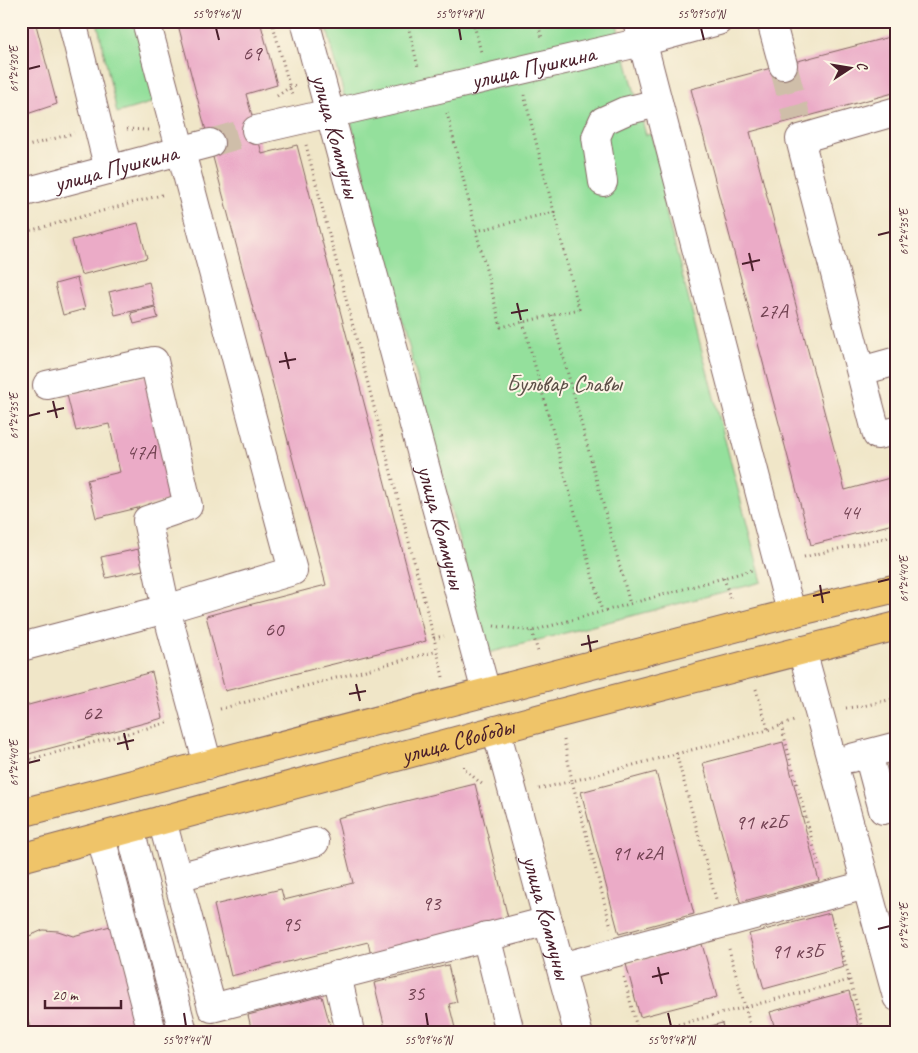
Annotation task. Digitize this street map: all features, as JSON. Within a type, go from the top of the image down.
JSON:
[{"type":"main road","name":"улица Свободы","points":[[21,813],[792,613],[897,588]]},
{"type":"main road","points":[[792,613],[802,650]]},
{"type":"main road","name":"улица Свободы","points":[[21,858],[556,714],[897,626]]},
{"type":"main road","name":"улица Коммуны","points":[[486,692],[496,730]]},
{"type":"street","points":[[72,21],[109,170]]},
{"type":"street","points":[[21,647],[166,609],[293,571],[146,21]]},
{"type":"street","name":"улица Коммуны","points":[[305,21],[338,111],[486,692]]},
{"type":"street","name":"улица Пушкина","points":[[256,130],[518,70],[639,32],[718,21]]},
{"type":"street","points":[[771,21],[782,65]]},
{"type":"street","points":[[639,32],[792,613]]},
{"type":"street","points":[[603,182],[596,137],[603,121],[625,111],[658,103]]},
{"type":"street","points":[[897,111],[799,129],[877,436],[897,431]]},
{"type":"street","name":"улица Пушкина","points":[[21,193],[210,143]]},
{"type":"street","points":[[47,385],[154,361],[188,506],[147,520],[166,609],[208,765]]},
{"type":"street","points":[[860,371],[897,361]]},
{"type":"street","points":[[802,650],[866,885],[892,962],[897,996]]},
{"type":"street","name":"улица Коммуны","points":[[496,730],[578,1032]]},
{"type":"street","points":[[832,763],[897,746]]},
{"type":"street","points":[[868,754],[883,810],[897,806]]},
{"type":"street","points":[[162,820],[212,1008],[548,921]]},
{"type":"street","points":[[130,829],[183,1032]]},
{"type":"street","points":[[100,837],[152,1032]]},
{"type":"street","points":[[177,877],[315,842]]},
{"type":"street","points":[[561,967],[866,885]]},
{"type":"street","points":[[486,936],[510,1032]]},
{"type":"street","points":[[338,975],[350,1032]]},
{"type":"path","points":[[272,21],[434,638]]},
{"type":"path","points":[[406,21],[432,90],[476,230],[501,327],[580,309],[518,70]]},
{"type":"path","points":[[473,21],[487,77]]},
{"type":"path","points":[[21,233],[190,188]]},
{"type":"path","points":[[476,230],[554,212]]},
{"type":"path","points":[[552,315],[630,604]]},
{"type":"path","points":[[523,322],[602,611]]},
{"type":"path","points":[[778,563],[897,534]]},
{"type":"path","points":[[532,631],[545,677]]},
{"type":"path","points":[[21,762],[437,651]]},
{"type":"path","points":[[556,714],[564,740],[572,780],[768,730],[819,713],[897,698]]},
{"type":"path","points":[[676,753],[752,1032]]},
{"type":"path","points":[[649,1032],[850,980]]},
{"type":"green space","points":[[97,21],[137,21],[157,101],[117,113]]},
{"type":"green space","name":"Бульвар Славы","points":[[325,21],[616,21],[646,135],[651,134],[667,194],[662,197],[762,582],[488,653]]},
{"type":"building","points":[[21,21],[35,21],[57,104],[21,116]]},
{"type":"building","points":[[177,21],[260,21],[277,85],[246,94],[262,154],[297,145],[426,641],[225,691],[206,616],[326,585]]},
{"type":"building","points":[[897,35],[897,92],[750,132],[845,490],[897,476],[897,523],[811,545],[691,89]]},
{"type":"building","points":[[138,223],[147,258],[81,275],[72,240]]},
{"type":"building","points":[[77,278],[85,309],[63,315],[55,284]]},
{"type":"building","points":[[149,282],[155,306],[115,315],[109,292]]},
{"type":"building","points":[[155,307],[158,318],[134,324],[131,313]]},
{"type":"building","points":[[149,375],[179,498],[96,518],[87,480],[120,472],[109,424],[76,431],[67,395]]},
{"type":"building","points":[[138,549],[143,570],[106,578],[101,557]]},
{"type":"building","points":[[152,672],[163,718],[21,756],[21,707]]},
{"type":"building","points":[[783,742],[819,881],[740,902],[703,763]]},
{"type":"building","points":[[656,772],[694,914],[619,934],[581,792]]},
{"type":"building","points":[[475,784],[509,922],[371,956],[368,942],[231,976],[214,905],[281,889],[284,900],[353,883],[337,818]]},
{"type":"building","points":[[830,913],[844,967],[764,989],[749,934]]},
{"type":"building","points":[[114,925],[143,1025],[118,1032],[31,1032],[26,1012],[21,1008],[21,942],[27,937],[43,930],[58,931],[73,936]]},
{"type":"building","points":[[702,944],[717,997],[640,1017],[626,964]]},
{"type":"building","points":[[448,965],[457,1002],[449,1004],[456,1032],[386,1032],[374,983]]},
{"type":"building","points":[[849,991],[860,1032],[776,1032],[770,1012]]},
{"type":"building","points":[[322,996],[332,1032],[252,1032],[248,1015]]},
{"type":"building","points":[[722,1023],[724,1032],[693,1032],[693,1031]]},
{"type":"tunnel","points":[[783,65],[797,119]]},
{"type":"tunnel","points":[[210,143],[256,130]]}]
